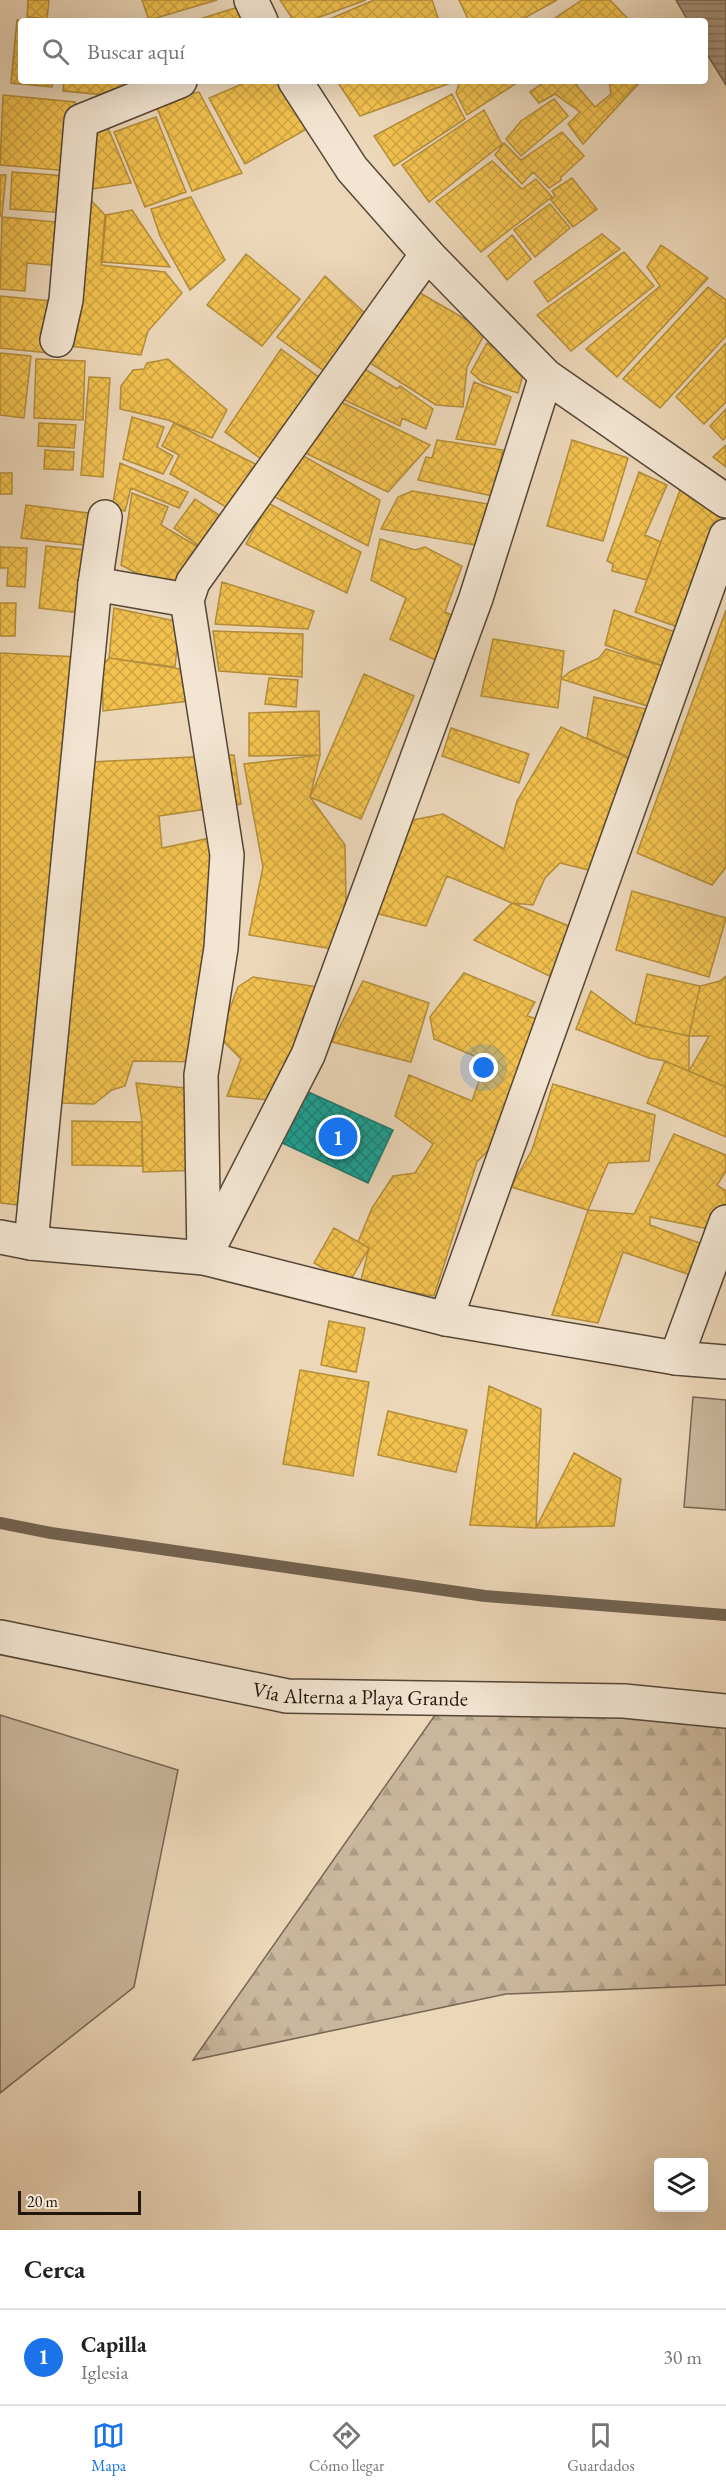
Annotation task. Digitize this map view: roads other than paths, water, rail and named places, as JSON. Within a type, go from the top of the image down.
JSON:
[{"type":"street","points":[[251,0],[260,18]]},
{"type":"street","points":[[57,340],[66,300],[81,121],[173,84]]},
{"type":"street","points":[[297,84],[352,170],[428,254],[546,376],[726,501]]},
{"type":"street","points":[[204,1258],[201,1075],[221,948],[227,855],[187,600],[193,582],[428,254]]},
{"type":"street","points":[[204,1258],[308,1055],[476,598],[546,376]]},
{"type":"street","points":[[105,517],[16,1240],[204,1258],[446,1319],[676,1358],[726,1362]]},
{"type":"street","points":[[446,1319],[726,536]]},
{"type":"street","points":[[95,584],[187,600]]},
{"type":"street","points":[[676,1358],[726,1222]]},
{"type":"street","name":"Vía Alterna a Playa Grande","points":[[0,1637],[286,1696],[624,1701],[726,1710]]},
{"type":"waterway","points":[[0,1523],[51,1533],[485,1596],[726,1615]]},
{"type":"place","name":"Capilla","points":[[338,1137]]}]
